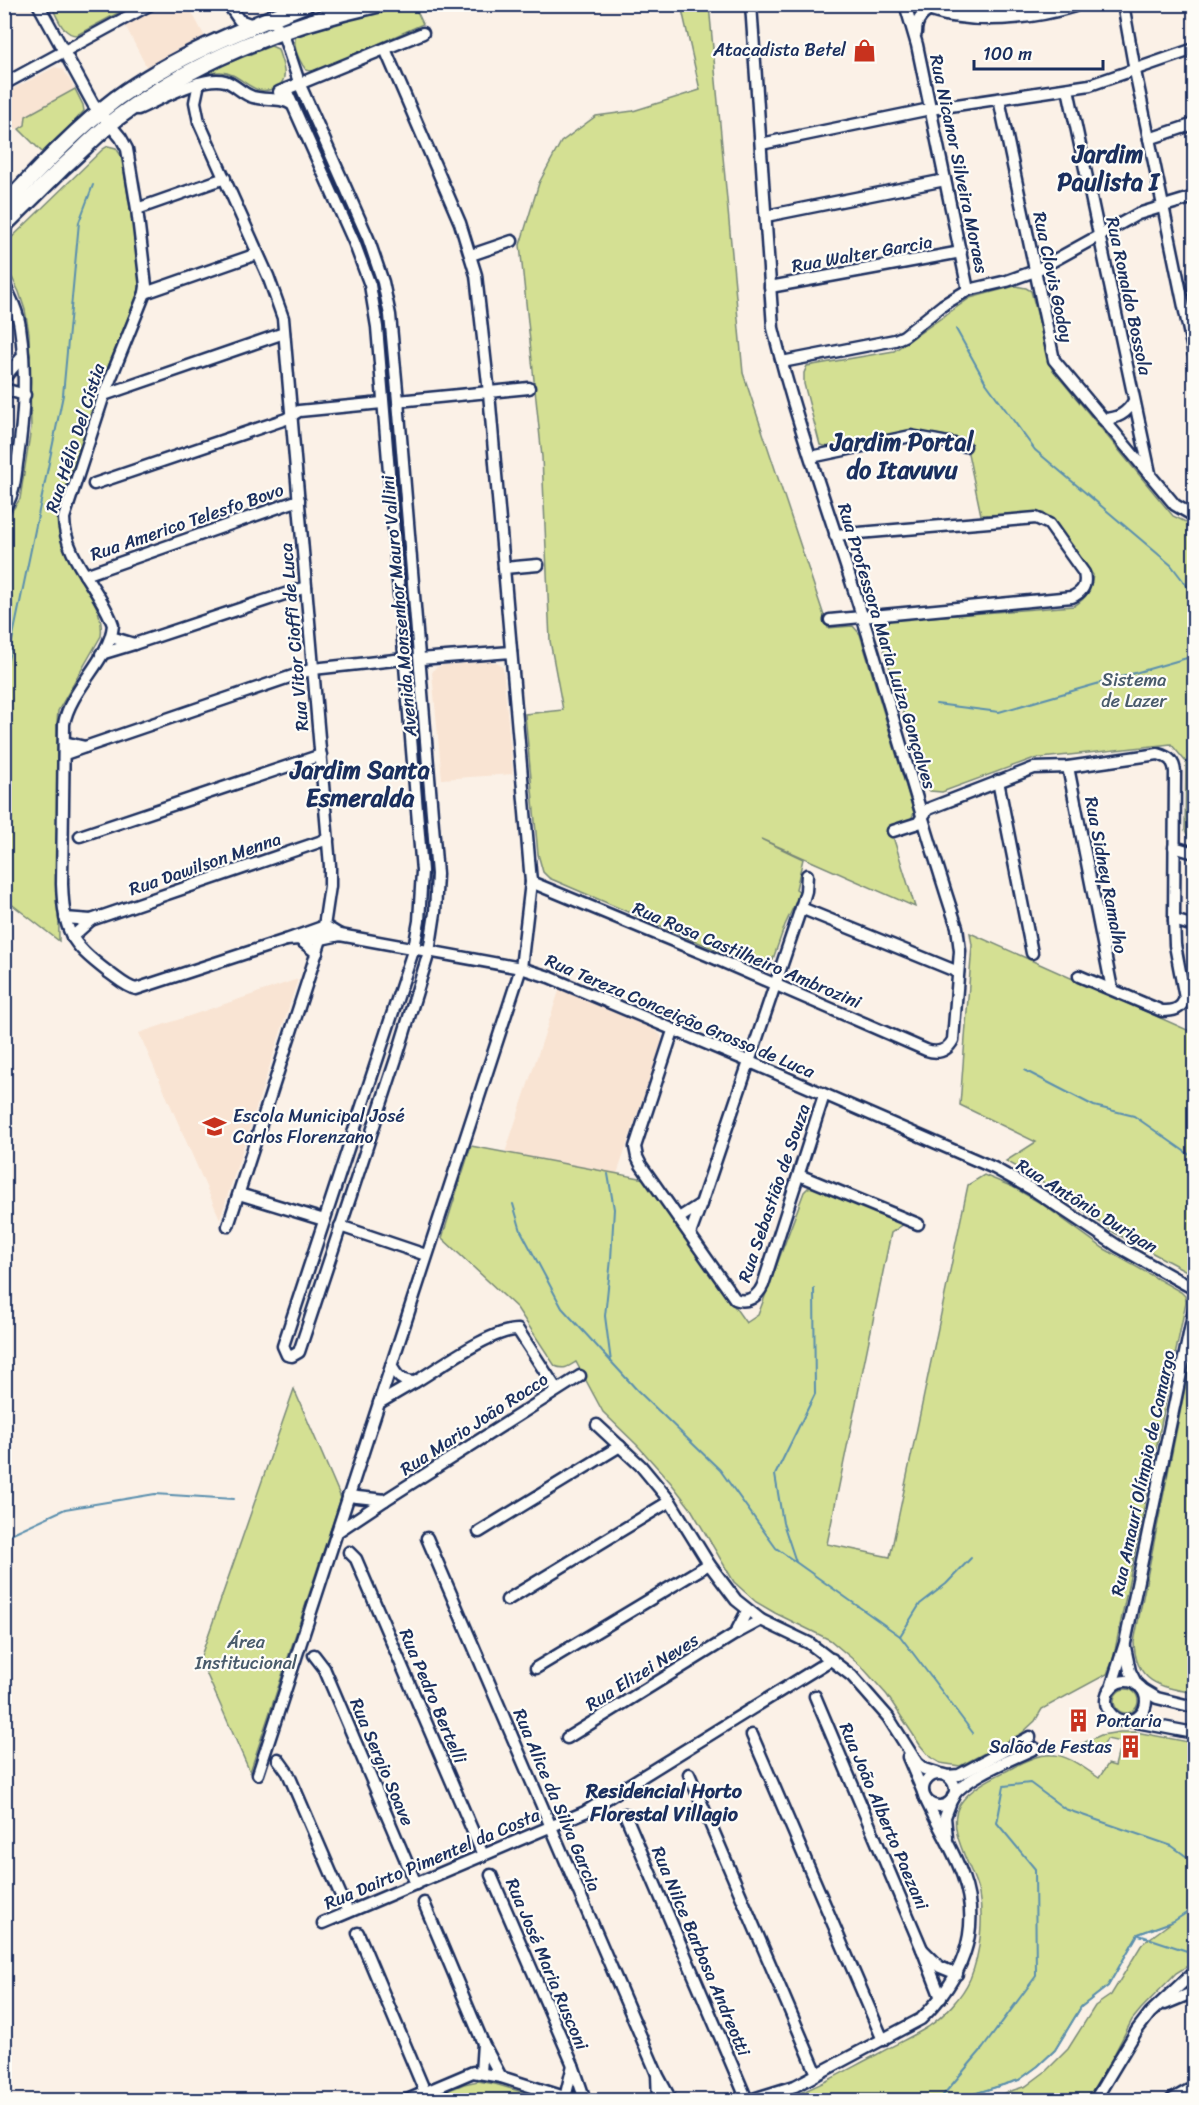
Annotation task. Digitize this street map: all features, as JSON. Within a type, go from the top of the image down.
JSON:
[{"type":"main road","points":[[4,206],[61,146],[100,112],[143,81],[184,58],[306,4]]},
{"type":"main road","points":[[4,225],[114,121],[190,70],[282,31],[333,14],[379,4]]},
{"type":"main road","points":[[925,8],[954,14],[983,16],[1032,13],[1074,4]]},
{"type":"street","name":"Rua Hélio Del Cístia","points":[[38,4],[93,104],[100,112],[114,121],[127,149],[137,209],[146,290],[104,394],[64,518],[64,527],[76,559],[111,618],[113,625],[111,637]]},
{"type":"street","points":[[5,82],[151,4]]},
{"type":"street","points":[[228,4],[239,20],[274,23],[282,31]]},
{"type":"street","name":"Rua Professora Maria Luiza Gonçalves","points":[[751,4],[773,328],[960,939],[955,1033],[950,1046]]},
{"type":"street","name":"Rua Nicanor Silveira Moraes","points":[[905,4],[917,45]]},
{"type":"street","points":[[1121,4],[1194,355]]},
{"type":"street","name":"Rua Nicanor Silveira Moraes","points":[[925,8],[917,21],[915,30],[917,45],[968,290]]},
{"type":"street","name":"Avenida Monsenhor Mauro Vallini","points":[[282,31],[300,85],[368,238],[383,282],[390,315],[437,874],[435,913],[429,951],[398,1053],[298,1352],[292,1356],[287,1355],[283,1346],[414,948],[419,921],[422,871],[376,327],[369,285],[354,242],[286,90]]},
{"type":"street","points":[[262,99],[423,33]]},
{"type":"street","points":[[258,1774],[521,968],[531,882],[480,298],[471,255],[460,223],[385,49]]},
{"type":"street","points":[[761,144],[930,108],[1090,85],[1194,49]]},
{"type":"street","points":[[114,121],[199,83],[222,80],[249,96],[281,99],[293,105]]},
{"type":"street","name":"Rua Vitor Cioffi de Luca","points":[[199,83],[195,96],[197,114],[279,303],[284,333],[328,839],[330,886],[325,926],[317,953],[228,1226]]},
{"type":"street","name":"Rua Ronaldo Bossola","points":[[1068,89],[1150,474]]},
{"type":"street","name":"Rua Clovis Godoy","points":[[999,99],[1054,360],[1175,505],[1194,516]]},
{"type":"street","points":[[1149,139],[1194,123]]},
{"type":"street","points":[[137,209],[225,178]]},
{"type":"street","points":[[765,216],[945,180]]},
{"type":"street","points":[[782,362],[895,340],[968,290],[1007,281],[1035,271],[1138,214],[1194,197]]},
{"type":"street","points":[[1096,218],[1101,223],[1117,227]]},
{"type":"street","points":[[471,255],[512,241]]},
{"type":"street","points":[[1078,248],[1094,250],[1104,259]]},
{"type":"street","name":"Rua Walter Garcia","points":[[770,287],[961,252]]},
{"type":"street","points":[[146,290],[161,289],[257,254]]},
{"type":"street","points":[[4,508],[9,502],[14,485],[25,395],[18,316],[6,290]]},
{"type":"street","points":[[104,394],[284,333]]},
{"type":"street","points":[[4,378],[23,356]]},
{"type":"street","points":[[110,381],[130,385]]},
{"type":"street","points":[[398,402],[530,388]]},
{"type":"street","points":[[4,389],[25,395]]},
{"type":"street","points":[[1103,419],[1119,416],[1130,408],[1134,401]]},
{"type":"street","points":[[74,491],[286,419],[299,411],[382,404]]},
{"type":"street","points":[[811,457],[911,436],[965,446]]},
{"type":"street","points":[[79,473],[94,484]]},
{"type":"street","name":"Rua Americo Telesfo Bovo","points":[[85,575],[299,500]]},
{"type":"street","points":[[830,620],[1072,597],[1082,590],[1086,579],[1049,524],[1036,518],[835,535]]},
{"type":"street","points":[[504,568],[538,565]]},
{"type":"street","points":[[101,654],[306,587]]},
{"type":"street","points":[[68,928],[62,884],[66,712],[111,637],[134,644]]},
{"type":"street","points":[[420,659],[511,652]]},
{"type":"street","points":[[65,748],[85,747],[313,669],[404,659]]},
{"type":"street","points":[[893,831],[918,823],[928,809],[1034,768],[1068,767],[1158,754],[1170,759],[1174,764],[1175,772],[1175,945],[1185,998],[1183,1005],[1176,1010],[1162,1011],[1079,976]]},
{"type":"street","points":[[63,836],[80,836],[321,755]]},
{"type":"street","name":"Rua Sidney Ramalho","points":[[1068,767],[1112,989]]},
{"type":"street","points":[[998,782],[1032,953]]},
{"type":"street","name":"Rua Dawilson Menna","points":[[68,928],[328,839]]},
{"type":"street","points":[[1174,847],[1194,853]]},
{"type":"street","points":[[690,1234],[801,908],[806,891],[807,875]]},
{"type":"street","name":"Rua Rosa Castilheiro Ambrozini","points":[[531,882],[926,1050],[936,1052],[950,1046]]},
{"type":"street","points":[[801,908],[958,972]]},
{"type":"street","name":"Rua Dawilson Menna","points":[[68,928],[91,920]]},
{"type":"street","points":[[1174,920],[1194,926]]},
{"type":"street","name":"Rua Tereza Conceição Grosso de Luca","points":[[68,928],[77,946],[90,958],[131,988],[141,989],[325,926],[340,935],[521,968],[549,976],[994,1168]]},
{"type":"street","name":"Rua Tereza Conceição Grosso de Luca","points":[[286,940],[321,939],[340,935]]},
{"type":"street","points":[[299,939],[317,953]]},
{"type":"street","points":[[674,1031],[635,1147],[641,1165],[690,1234]]},
{"type":"street","name":"Rua Sebastião de Souza","points":[[690,1234],[731,1295],[740,1301],[752,1299],[760,1292],[824,1095]]},
{"type":"street","name":"Rua Antônio Durigan","points":[[994,1168],[1035,1191],[1119,1247],[1194,1288]]},
{"type":"street","points":[[799,1175],[918,1224]]},
{"type":"street","points":[[239,1194],[324,1220]]},
{"type":"street","points":[[679,1218],[701,1204]]},
{"type":"street","points":[[340,1226],[426,1255]]},
{"type":"street","name":"Rua Amauri Olímpio de Camargo","points":[[1111,1688],[1125,1643],[1194,1310]]},
{"type":"street","points":[[379,1403],[494,1335],[510,1330],[518,1330],[557,1390]]},
{"type":"street","points":[[391,1365],[396,1375],[402,1380]]},
{"type":"street","name":"Rua Mario João Rocco","points":[[336,1532],[580,1376]]},
{"type":"street","points":[[387,1379],[415,1382]]},
{"type":"street","points":[[597,1425],[641,1466],[670,1501],[726,1589],[747,1611],[809,1643],[832,1659],[852,1676],[878,1704],[921,1767],[942,1775],[953,1783],[952,1798],[946,1811],[945,1823],[945,1832],[953,1855]]},
{"type":"street","points":[[479,1532],[620,1446]]},
{"type":"street","points":[[346,1500],[385,1500]]},
{"type":"street","points":[[346,1500],[353,1512],[369,1509]]},
{"type":"street","points":[[507,1600],[670,1501]]},
{"type":"street","name":"Rua Alice da Silva Garcia","points":[[427,1538],[657,2074],[671,2100]]},
{"type":"street","name":"Rua Pedro Bertelli","points":[[349,1552],[356,1558],[483,1855]]},
{"type":"street","points":[[536,1668],[710,1564]]},
{"type":"street","points":[[735,1634],[747,1611]]},
{"type":"street","name":"Rua Elizei Neves","points":[[567,1738],[761,1620]]},
{"type":"street","name":"Rua Amauri Olímpio de Camargo","points":[[1125,1643],[1130,1671],[1139,1686]]},
{"type":"street","name":"Rua Sergio Soave","points":[[314,1655],[324,1668],[416,1884]]},
{"type":"street","name":"Rua Dairto Pimentel da Costa","points":[[323,1923],[585,1812],[832,1659]]},
{"type":"street","points":[[1194,1707],[1157,1698],[1146,1693],[1139,1686],[1125,1681],[1111,1688],[1106,1699],[1108,1712],[1118,1720],[1194,1733]]},
{"type":"street","points":[[1131,1721],[1140,1716],[1145,1708],[1146,1698],[1139,1686]]},
{"type":"street","name":"Rua João Alberto Paezani","points":[[815,1696],[941,1998]]},
{"type":"street","points":[[752,1735],[883,2040]]},
{"type":"street","points":[[924,1796],[926,1780],[942,1775],[962,1773],[1030,1737]]},
{"type":"street","points":[[748,2100],[795,2086],[921,2019],[941,1998],[957,1974],[966,1952],[970,1915],[963,1877],[924,1796],[901,1740]]},
{"type":"street","points":[[924,1796],[935,1806],[944,1805],[968,1782],[1035,1748]]},
{"type":"street","points":[[278,1759],[288,1773],[348,1912]]},
{"type":"street","points":[[689,1774],[817,2074]]},
{"type":"street","name":"Rua Nilce Barbosa Andreotti","points":[[625,1814],[748,2100]]},
{"type":"street","name":"Rua José Maria Rusconi","points":[[491,1875],[573,2065],[585,2100]]},
{"type":"street","points":[[424,1903],[483,2043],[501,2077]]},
{"type":"street","points":[[357,1933],[425,2092]]},
{"type":"street","name":"Rua João Alberto Paezani","points":[[922,1949],[940,1967],[957,1974]]},
{"type":"street","points":[[1095,2100],[1137,2030],[1150,2013],[1194,1972]]},
{"type":"street","points":[[1159,2006],[1194,1992]]},
{"type":"street","points":[[481,2073],[483,2043]]},
{"type":"street","name":"Rua José Maria Rusconi","points":[[570,2099],[573,2065]]},
{"type":"street","points":[[407,2100],[467,2074],[481,2073],[570,2099]]},
{"type":"street","name":"Rua Alice da Silva Garcia","points":[[657,2074],[658,2100]]},
{"type":"street","points":[[1171,2100],[1194,2087]]},
{"type":"shaded area","points":[[164,5],[188,5],[205,37],[176,50],[147,68],[125,25]]},
{"type":"shaded area","points":[[55,67],[63,69],[75,89],[26,116],[27,122],[23,127],[16,129],[12,125],[5,129],[5,93]]},
{"type":"shaded area","points":[[497,662],[503,668],[513,774],[442,779],[432,673],[435,668],[442,665]]},
{"type":"shaded area","name":"Escola Municipal José Carlos Florenzano","points":[[298,979],[220,1219],[139,1033]]},
{"type":"shaded area","points":[[560,988],[653,1029],[661,1035],[662,1042],[617,1174],[505,1153]]},
{"type":"green space","points":[[51,5],[133,5],[77,35],[67,32]]},
{"type":"green space","points":[[414,5],[423,24],[315,72],[306,70],[300,62],[295,48],[296,34],[382,8]]},
{"type":"green space","points":[[681,5],[709,5],[743,373],[828,628],[853,626],[860,634],[914,813],[911,819],[890,827],[915,907],[761,839],[803,859],[796,889],[800,892],[799,895],[773,959],[765,967],[756,967],[549,878],[543,872],[538,854],[525,714],[563,710],[550,641],[542,457],[520,245],[539,183],[561,142],[596,116],[633,111],[700,90]]},
{"type":"green space","points":[[271,46],[278,49],[284,70],[281,84],[277,87],[261,90],[229,73],[221,72],[199,78],[200,74]]},
{"type":"green space","points":[[75,89],[84,111],[44,154],[19,129],[25,125],[26,116]]},
{"type":"green space","points":[[108,146],[116,148],[122,157],[140,272],[139,291],[103,379],[59,507],[58,526],[63,543],[70,560],[96,605],[101,621],[101,636],[58,711],[59,941],[5,899],[5,521],[20,499],[31,428],[29,333],[19,292],[5,263],[5,244]]},
{"type":"green space","name":"Sistema de Lazer","points":[[1015,286],[1031,291],[1052,369],[1173,516],[1194,526],[1194,841],[1189,838],[1185,830],[1186,762],[1171,744],[1032,759],[942,792],[930,791],[925,785],[879,627],[891,620],[1074,606],[1088,593],[1093,575],[1049,516],[1043,513],[981,515],[965,439],[910,430],[829,447],[820,445],[804,384],[804,373],[807,366],[894,351],[970,298]]},
{"type":"green space","points":[[970,933],[1194,1033],[1194,1275],[1115,1233],[1037,1178],[1006,1161],[1036,1142],[960,1105],[972,945]]},
{"type":"green space","points":[[471,1146],[645,1179],[746,1323],[758,1315],[804,1192],[808,1188],[813,1187],[904,1224],[891,1233],[827,1544],[890,1557],[968,1185],[984,1175],[1013,1187],[1042,1204],[1103,1248],[1181,1292],[1186,1302],[1113,1660],[1107,1674],[1042,1709],[1035,1721],[1021,1734],[960,1766],[940,1763],[930,1757],[887,1695],[862,1667],[830,1640],[756,1602],[734,1582],[691,1509],[638,1446],[603,1412],[576,1362],[561,1368],[555,1366],[517,1308],[442,1238]]},
{"type":"green space","points":[[1194,1343],[1194,1693],[1152,1681],[1139,1666],[1134,1642]]},
{"type":"green space","name":"Área Institucional","points":[[294,1389],[341,1498],[250,1772],[200,1659]]},
{"type":"green space","points":[[1126,1689],[1131,1690],[1137,1696],[1137,1706],[1131,1712],[1126,1713],[1121,1712],[1115,1706],[1114,1701],[1115,1696],[1121,1690]]},
{"type":"green space","points":[[1136,1732],[1194,1743],[1194,1962],[1176,1973],[1132,2020],[1094,2093],[1082,2100],[984,2100],[1026,2086],[1046,2071],[1068,2049],[1095,2006],[1111,1995],[1142,1944],[1172,1922],[1138,1934],[1108,1986],[1081,2007],[1055,2050],[1019,2080],[956,2100],[781,2100],[806,2091],[928,2027],[952,2006],[967,1986],[979,1948],[981,1915],[979,1894],[958,1837],[956,1825],[956,1814],[965,1798],[977,1787],[1037,1756],[1057,1755],[1067,1758],[1099,1778],[1108,1764],[1115,1766],[1121,1742],[1107,1739],[1103,1747],[1092,1745],[1087,1747],[1081,1744],[1101,1735]]},
{"type":"green space","points":[[478,2081],[549,2100],[425,2100],[464,2084]]},
{"type":"waterway","points":[[4,684],[63,395],[79,222],[93,185]]},
{"type":"waterway","points":[[956,329],[986,383],[1035,450],[1171,565],[1194,595]]},
{"type":"waterway","points":[[936,704],[999,712],[1194,656]]},
{"type":"waterway","points":[[1024,1070],[1094,1106],[1134,1116],[1194,1158]]},
{"type":"waterway","points":[[608,1174],[614,1209],[605,1316],[611,1362]]},
{"type":"waterway","points":[[513,1204],[521,1231],[562,1308],[638,1391],[720,1470],[776,1548],[900,1636],[973,1733]]},
{"type":"waterway","points":[[796,1562],[783,1523],[775,1475],[815,1394],[814,1288]]},
{"type":"waterway","points":[[4,1537],[65,1509],[155,1494],[234,1499]]},
{"type":"waterway","points":[[900,1636],[920,1604],[946,1584],[971,1558]]},
{"type":"waterway","points":[[939,2100],[983,2048],[1036,1976],[1035,1869],[997,1823],[1004,1786],[1030,1783],[1065,1809],[1172,1846],[1194,1862]]},
{"type":"waterway","points":[[956,2100],[1019,2080],[1038,2066],[1055,2050],[1081,2007],[1108,1986],[1138,1934],[1174,1921],[1194,1908]]},
{"type":"waterway","points":[[1139,1935],[1190,1952]]},
{"type":"place","name":"Atacadista Betel","points":[[864,50]]},
{"type":"place","name":"Escola Municipal José Carlos Florenzano","points":[[215,1126]]},
{"type":"place","name":"Portaria","points":[[1078,1721]]},
{"type":"place","name":"Salão de Festas","points":[[1130,1747]]},
{"type":"district","name":"Jardim Paulista I","points":[[1108,168]]},
{"type":"district","name":"Jardim Portal do Itavuvu","points":[[902,456]]},
{"type":"district","name":"Jardim Santa Esmeralda","points":[[360,784]]},
{"type":"district","name":"Residencial Horto Florestal Villagio","points":[[664,1802]]}]
